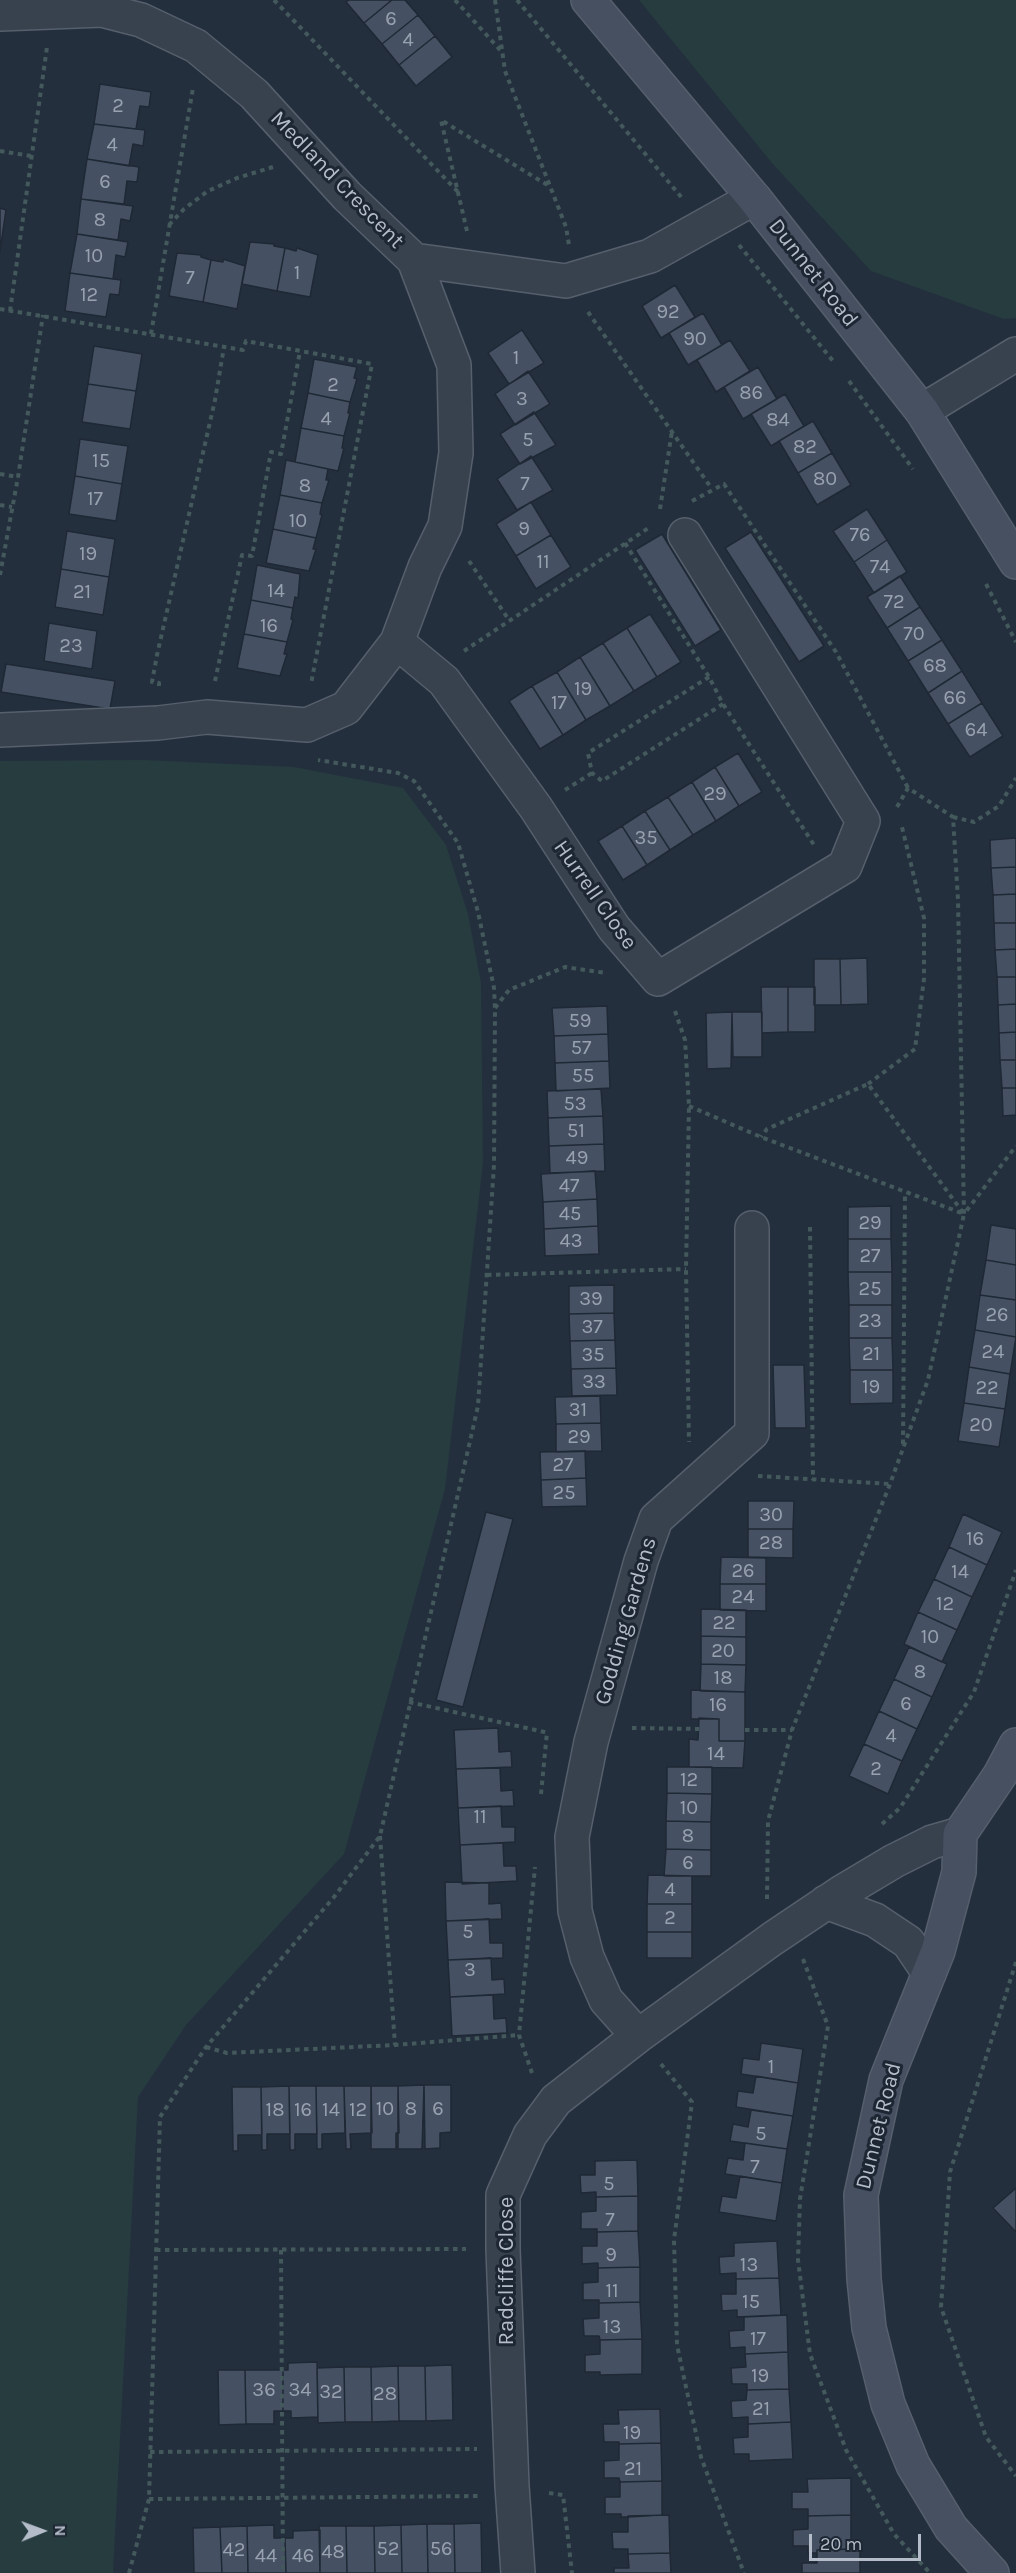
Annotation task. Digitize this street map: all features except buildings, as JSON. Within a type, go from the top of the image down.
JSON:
[{"type":"street","name":"Dunnet Road","points":[[588,0],[754,198],[922,411],[1016,562]]},
{"type":"street","name":"Medland Crescent","points":[[0,14],[101,5],[141,20],[196,46],[254,94],[347,196],[414,260],[566,281],[650,256],[754,198]]},
{"type":"street","points":[[0,730],[158,723],[207,717],[307,725],[346,708],[397,642],[425,567],[445,526],[456,453],[454,365],[414,260]]},
{"type":"street","points":[[922,411],[1016,354]]},
{"type":"street","points":[[658,978],[839,869],[862,821],[848,794],[676,520]]},
{"type":"street","name":"Hurrell Close","points":[[397,642],[444,681],[536,808],[614,928],[658,978]]},
{"type":"street","name":"Godding Gardens","points":[[638,2036],[606,2000],[586,1957],[575,1911],[572,1837],[591,1742],[640,1561],[656,1519],[752,1433],[752,1228]]},
{"type":"street","points":[[960,1834],[1000,1775],[1016,1745]]},
{"type":"street","name":"Dunnet Road","points":[[960,1834],[959,1872],[938,1951],[886,2080],[863,2184],[861,2195],[864,2279],[869,2328],[888,2404],[913,2465],[951,2528],[992,2573]]},
{"type":"street","name":"Radcliffe Close","points":[[518,2573],[512,2491],[503,2195],[530,2135],[556,2100],[638,2036],[825,1902],[894,1861],[932,1842],[960,1834]]},
{"type":"street","points":[[825,1902],[875,1920],[908,1942],[929,1973]]},
{"type":"path","points":[[274,0],[458,193]]},
{"type":"path","points":[[455,0],[502,52]]},
{"type":"path","points":[[495,0],[505,71],[566,227],[574,278]]},
{"type":"path","points":[[517,0],[835,363]]},
{"type":"path","points":[[10,310],[46,56]]},
{"type":"path","points":[[151,334],[190,103]]},
{"type":"path","points":[[477,270],[441,120],[550,186]]},
{"type":"path","points":[[0,151],[31,156]]},
{"type":"path","points":[[169,226],[184,209],[208,191],[226,182]]},
{"type":"path","points":[[0,309],[243,350],[246,340],[372,364],[310,681],[323,719]]},
{"type":"path","points":[[0,575],[43,315]]},
{"type":"path","points":[[608,340],[712,489]]},
{"type":"path","points":[[152,682],[215,400],[224,346]]},
{"type":"path","points":[[207,717],[242,555],[252,556],[271,452],[281,454],[300,351]]},
{"type":"path","points":[[848,380],[915,473]]},
{"type":"path","points":[[660,510],[672,430]]},
{"type":"path","points":[[0,474],[18,477]]},
{"type":"path","points":[[444,681],[456,656],[625,543],[676,520],[712,489],[724,484],[836,652],[908,788],[953,817],[974,822],[999,806],[1016,778]]},
{"type":"path","points":[[0,506],[12,507]]},
{"type":"path","points":[[445,526],[509,620]]},
{"type":"path","points":[[625,543],[709,677],[723,704],[839,869]]},
{"type":"path","points":[[984,581],[1016,642]]},
{"type":"path","points":[[709,677],[588,753],[592,773],[602,781],[723,704]]},
{"type":"path","points":[[316,759],[398,773],[414,781],[458,843],[478,912],[494,988],[494,1165],[478,1406],[380,1836],[395,2045]]},
{"type":"path","points":[[761,1137],[767,1130],[868,1084],[915,1049],[924,979],[924,918],[896,805],[908,788]]},
{"type":"path","points":[[788,1928],[766,1898],[768,1821],[792,1730],[890,1484],[928,1380],[964,1214],[953,817]]},
{"type":"path","points":[[495,1009],[509,990],[566,967],[612,974]]},
{"type":"path","points":[[658,978],[672,999],[686,1040],[689,1443],[695,1459],[710,1471]]},
{"type":"path","points":[[868,1084],[964,1214]]},
{"type":"path","points":[[688,1106],[761,1137],[964,1214]]},
{"type":"path","points":[[964,1214],[1016,1146]]},
{"type":"path","points":[[903,1448],[905,1193]]},
{"type":"path","points":[[810,1227],[813,1480],[890,1484]]},
{"type":"path","points":[[487,1275],[686,1269]]},
{"type":"path","points":[[874,1832],[900,1808],[974,1692],[1016,1570]]},
{"type":"path","points":[[409,1702],[548,1732],[541,1797]]},
{"type":"path","points":[[648,1728],[699,1729]]},
{"type":"path","points":[[745,1730],[792,1730]]},
{"type":"path","points":[[129,2573],[149,2499],[160,2117],[206,2047],[334,1897],[380,1836]]},
{"type":"path","points":[[206,2047],[227,2053],[395,2045],[519,2035],[535,1866]]},
{"type":"path","points":[[1016,1962],[950,2172],[941,2307],[986,2437],[1016,2476]]},
{"type":"path","points":[[638,2036],[692,2102],[674,2240],[678,2345],[701,2457],[744,2573]]},
{"type":"path","points":[[156,2250],[503,2249]]},
{"type":"path","points":[[281,2250],[283,2573]]},
{"type":"path","points":[[150,2452],[511,2448]]},
{"type":"path","points":[[149,2499],[281,2499],[512,2491],[563,2495],[572,2573]]},
{"type":"green space","points":[[639,0],[1016,0],[1016,318],[1004,319],[871,271],[772,163]]},
{"type":"green space","points":[[145,760],[294,767],[403,788],[446,845],[468,914],[481,983],[483,1163],[445,1489],[344,1854],[186,2025],[138,2097],[113,2573],[0,2573],[0,761]]}]
